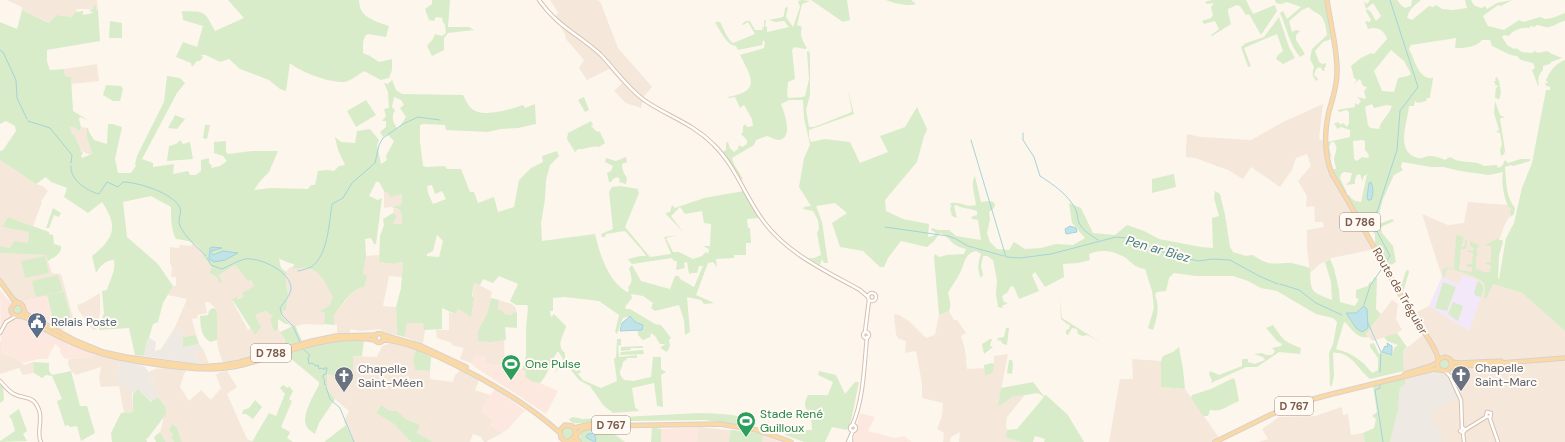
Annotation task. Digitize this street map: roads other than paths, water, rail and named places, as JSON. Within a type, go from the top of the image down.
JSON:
[{"type":"main road","points":[[539,0],[558,22],[598,53],[636,94],[654,106],[692,126],[713,144],[734,170],[755,209],[764,222],[785,244],[802,256],[860,290],[871,301]]},
{"type":"main road","name":"Route de Tréguier","points":[[1327,0],[1338,72],[1336,88],[1327,124],[1326,150],[1329,165],[1332,174],[1383,263],[1437,353]]},
{"type":"main road","points":[[0,281],[13,299],[23,306],[24,310],[18,316],[10,319]]},
{"type":"main road","points":[[0,285],[13,305]]},
{"type":"main road","points":[[849,442],[860,399],[867,345],[866,337],[869,335],[866,332],[868,308],[871,301],[875,300],[876,297],[874,293],[860,290]]},
{"type":"main road","points":[[868,297],[870,293]]},
{"type":"main road","points":[[13,305],[18,303]]},
{"type":"main road","points":[[0,333],[4,325],[10,319],[13,305]]},
{"type":"main road","name":"D 788","points":[[24,310],[26,314],[50,328],[82,344],[103,352],[136,359],[201,367],[240,362],[328,337],[376,335]]},
{"type":"main road","points":[[12,314],[18,316]]},
{"type":"main road","name":"D 788","points":[[18,316],[27,318],[73,343],[101,354],[134,362],[199,370],[218,369],[241,365],[330,340],[357,338],[375,340]]},
{"type":"main road","points":[[383,338],[379,342],[375,340],[376,335],[379,333],[383,338],[405,340],[427,348],[461,365],[492,384],[549,424],[560,433],[563,439],[575,442]]},
{"type":"main road","name":"D 786","points":[[1437,353],[1443,357]]},
{"type":"main road","name":"D 786","points":[[1437,353],[1438,362]]},
{"type":"main road","points":[[1464,442],[1463,433],[1460,431],[1462,428],[1461,400],[1450,376],[1446,372],[1439,369],[1438,362],[1443,357],[1448,357],[1452,362],[1459,363],[1524,361]]},
{"type":"main road","points":[[1446,372],[1451,368],[1565,358]]},
{"type":"main road","name":"D 767","points":[[1377,383],[1429,367],[1438,362]]},
{"type":"main road","points":[[1450,376],[1452,362]]},
{"type":"main road","name":"D 767","points":[[1215,442],[1288,408],[1321,397],[1439,369]]},
{"type":"main road","points":[[0,381],[13,394],[29,398],[37,406],[40,416],[39,438],[41,442]]},
{"type":"main road","points":[[1463,433],[1465,430],[1488,417],[1498,442]]},
{"type":"main road","name":"D 767","points":[[574,428],[600,422],[649,424]]},
{"type":"main road","name":"D 767","points":[[576,435],[582,429],[595,426],[703,423],[729,425],[756,430],[791,442]]},
{"type":"main road","points":[[549,424],[562,428],[569,425],[574,428],[579,442]]},
{"type":"main road","points":[[852,430],[856,429],[853,426]]},
{"type":"main road","points":[[560,433],[562,428]]},
{"type":"main road","points":[[570,441],[576,435]]},
{"type":"water","points":[[1371,182],[1373,196],[1371,200],[1368,200],[1369,183]]},
{"type":"water","points":[[1070,226],[1076,228],[1077,232],[1066,234],[1065,229]]},
{"type":"water","points":[[210,248],[222,248],[211,251],[213,255],[223,251],[238,253],[225,260],[214,262],[209,259]]},
{"type":"water","points":[[1364,306],[1367,309],[1368,328],[1362,332],[1356,328],[1346,313],[1356,313]]},
{"type":"water","points":[[630,316],[635,322],[643,325],[642,330],[620,331],[622,323]]},
{"type":"water","points":[[1387,343],[1392,346],[1392,355],[1382,352],[1385,346],[1388,347]]},
{"type":"water","points":[[594,433],[596,439],[595,442],[586,436]]},
{"type":"waterway","points":[[1385,263],[1390,256],[1373,224],[1397,150],[1400,111],[1418,87],[1390,0]]},
{"type":"waterway","points":[[0,50],[3,52],[16,80],[17,98],[27,119]]},
{"type":"waterway","points":[[298,271],[311,267],[317,262],[327,238],[332,204],[343,198],[352,183],[375,163],[379,145],[383,138],[403,124],[418,117],[440,120]]},
{"type":"waterway","points":[[28,121],[50,128],[72,155],[71,163]]},
{"type":"waterway","name":"Pen ar Biez","points":[[1023,133],[1023,140],[1034,157],[1040,176],[1055,186],[1068,198],[1076,210],[1078,221],[1081,226],[1098,240]]},
{"type":"waterway","points":[[971,140],[1006,257],[1020,258],[1051,254],[1116,237],[1127,238],[1174,256],[1199,261],[1212,259],[1230,260],[1261,277],[1278,284]]},
{"type":"waterway","points":[[71,166],[71,171],[76,180],[85,188],[99,194],[107,182],[118,187],[123,182],[146,186],[171,198],[180,208],[179,224],[182,230],[206,256]]},
{"type":"waterway","points":[[885,227],[948,236],[968,246],[1004,256]]},
{"type":"waterway","points":[[207,258],[211,265],[222,269],[236,262],[251,259],[266,263],[281,272],[290,283],[291,289],[288,297],[280,308],[282,315],[293,326],[300,342]]},
{"type":"waterway","points":[[1364,305],[1370,286],[1383,267]]},
{"type":"waterway","name":"Pen ar Biez","points":[[1280,284],[1299,290],[1316,303],[1342,315]]},
{"type":"waterway","name":"Pen ar Biez","points":[[1368,323],[1381,352],[1380,372]]},
{"type":"waterway","points":[[303,349],[310,355],[308,358],[309,364],[312,363],[316,366],[318,365],[319,369],[322,368],[324,370],[324,368],[327,368],[326,374],[323,375],[325,380],[324,384],[326,385]]},
{"type":"waterway","name":"Pen ar Biez","points":[[1380,385],[1380,388],[1375,390],[1383,442]]},
{"type":"waterway","points":[[326,387],[330,399],[340,408],[354,442]]},
{"type":"place","name":"Relais Poste","points":[[37,339]]},
{"type":"place","name":"One Pulse","points":[[511,381]]},
{"type":"place","name":"Chapelle Saint-Marc","points":[[1461,392]]},
{"type":"place","name":"Chapelle Saint-Méen","points":[[344,393]]},
{"type":"place","name":"Stade René Guilloux","points":[[746,438]]}]
